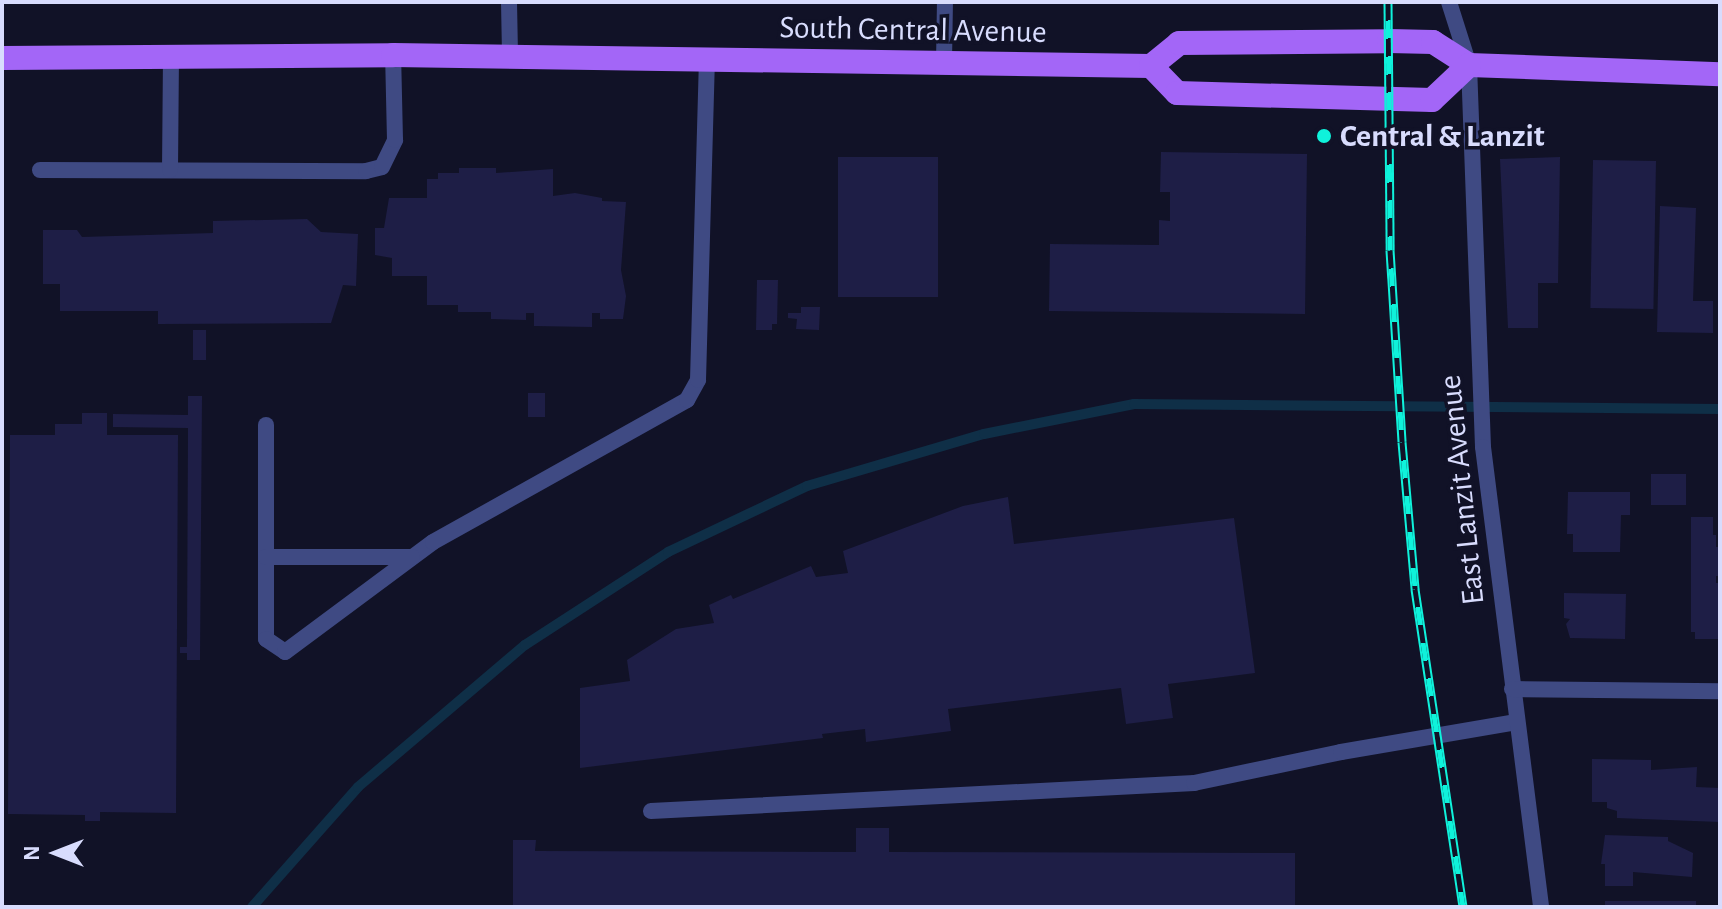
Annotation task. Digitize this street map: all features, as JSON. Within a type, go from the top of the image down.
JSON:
[{"type":"main road","points":[[1469,65],[1432,100],[1177,93],[1151,66],[1179,43],[1374,41],[1433,42],[1469,65],[1720,74]]},
{"type":"main road","name":"South Central Avenue","points":[[2,58],[393,55],[1151,66]]},
{"type":"street","points":[[509,2],[510,56]]},
{"type":"street","points":[[944,63],[945,2]]},
{"type":"street","name":"East Lanzit Avenue","points":[[1449,2],[1469,65],[1483,447],[1541,907]]},
{"type":"street","points":[[40,170],[366,171],[382,167],[395,140],[393,55]]},
{"type":"street","points":[[170,170],[171,57]]},
{"type":"street","points":[[266,425],[266,639],[285,652],[433,542],[687,400],[698,380],[707,59]]},
{"type":"street","points":[[266,557],[412,557]]},
{"type":"street","points":[[1512,689],[1720,691]]},
{"type":"street","points":[[651,811],[1194,783],[1341,752],[1516,722]]},
{"type":"building","points":[[1161,152],[1307,154],[1305,314],[1049,311],[1050,244],[1159,245],[1159,220],[1170,221],[1170,192],[1160,192]]},
{"type":"building","points":[[838,157],[938,157],[938,297],[838,297]]},
{"type":"building","points":[[1560,157],[1558,283],[1538,283],[1538,328],[1508,328],[1500,159]]},
{"type":"building","points":[[1593,160],[1656,161],[1653,309],[1590,308]]},
{"type":"building","points":[[459,168],[496,168],[496,173],[553,169],[553,196],[575,193],[602,198],[602,201],[626,202],[621,270],[626,296],[623,319],[600,319],[600,313],[592,313],[592,327],[534,326],[534,313],[526,313],[526,320],[491,319],[491,312],[458,312],[458,305],[427,305],[427,276],[392,276],[392,258],[375,255],[375,228],[384,228],[389,198],[427,198],[427,179],[438,179],[438,173],[459,173]]},
{"type":"building","points":[[1660,206],[1696,208],[1693,301],[1713,301],[1713,333],[1657,332]]},
{"type":"building","points":[[307,219],[321,232],[358,234],[356,286],[343,285],[331,323],[158,324],[158,311],[60,311],[60,284],[43,284],[43,230],[77,230],[82,237],[213,233],[213,221]]},
{"type":"building","points":[[757,280],[778,280],[777,324],[772,324],[772,330],[756,330]]},
{"type":"building","points":[[801,307],[820,307],[819,330],[796,329],[797,319],[788,318],[788,313],[801,313]]},
{"type":"building","points":[[193,330],[206,330],[206,360],[193,360]]},
{"type":"building","points":[[528,393],[545,393],[545,417],[528,417]]},
{"type":"building","points":[[188,396],[202,396],[200,660],[187,660],[187,653],[180,653],[180,647],[187,647],[188,428],[113,427],[113,414],[188,415]]},
{"type":"building","points":[[82,413],[107,413],[107,435],[178,435],[176,813],[100,812],[100,821],[85,821],[85,815],[8,814],[10,435],[55,435],[55,424],[82,424]]},
{"type":"building","points":[[1651,474],[1686,474],[1686,505],[1651,505]]},
{"type":"building","points":[[1568,492],[1630,492],[1630,515],[1621,515],[1620,552],[1573,552],[1573,534],[1567,534]]},
{"type":"building","points":[[1008,497],[1014,544],[1234,518],[1255,673],[1168,684],[1173,718],[1126,724],[1121,688],[948,709],[951,731],[866,742],[865,729],[822,734],[823,738],[580,768],[580,688],[630,681],[627,660],[676,629],[714,623],[709,605],[731,595],[733,599],[811,566],[816,577],[848,573],[843,551],[963,506]]},
{"type":"building","points":[[1691,517],[1713,517],[1713,535],[1716,535],[1716,547],[1720,547],[1720,576],[1716,576],[1716,583],[1720,583],[1720,639],[1695,639],[1695,632],[1691,632]]},
{"type":"building","points":[[1564,593],[1626,594],[1625,639],[1570,638],[1566,624],[1570,619],[1564,618]]},
{"type":"building","points":[[1592,759],[1651,760],[1651,770],[1697,767],[1696,787],[1720,788],[1720,822],[1617,818],[1617,811],[1607,808],[1607,802],[1592,802]]},
{"type":"building","points":[[856,828],[889,828],[889,852],[1295,853],[1295,907],[513,907],[513,840],[536,840],[535,851],[856,852]]},
{"type":"building","points":[[1605,835],[1668,837],[1668,841],[1693,853],[1692,877],[1633,872],[1633,886],[1605,886],[1605,864],[1601,864]]},
{"type":"building","points":[[1605,901],[1696,901],[1696,907],[1605,907]]},
{"type":"waterway","points":[[252,907],[358,787],[525,645],[668,552],[807,486],[984,434],[1134,404],[1720,409]]},
{"type":"railway","points":[[1388,2],[1390,250],[1402,442],[1415,589],[1463,907]]},
{"type":"place","name":"Central & Lanzit","points":[[1324,136]]}]
